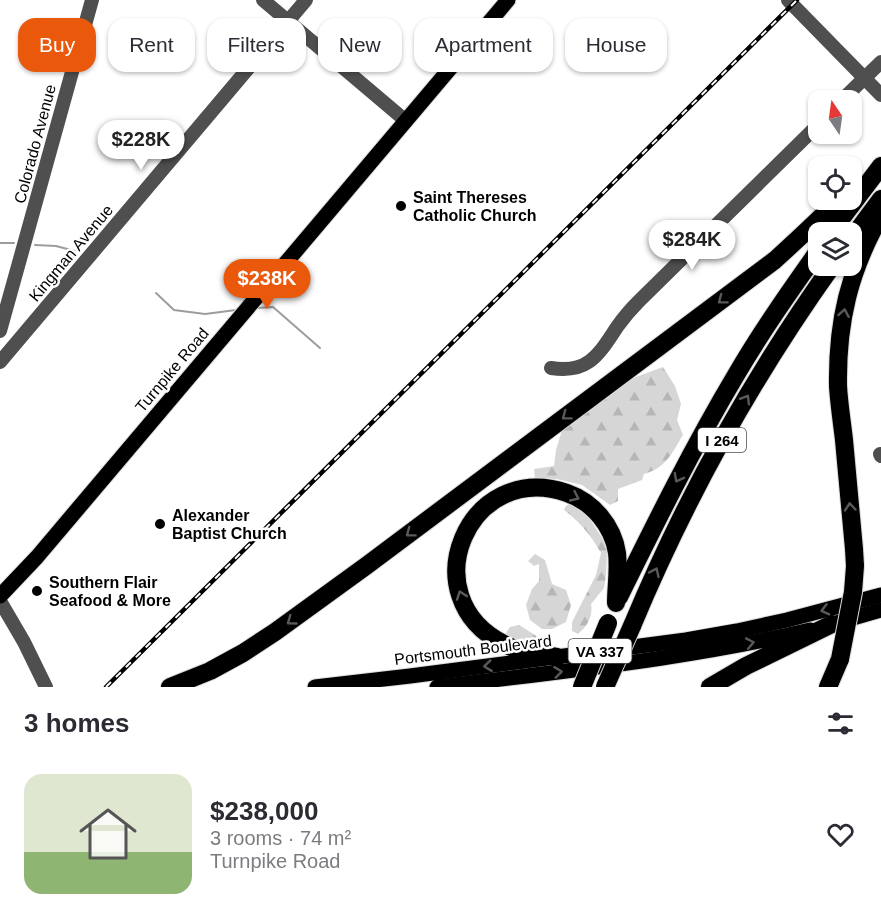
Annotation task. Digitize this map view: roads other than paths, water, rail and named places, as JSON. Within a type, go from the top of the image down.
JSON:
[{"type":"highway","points":[[862,178],[881,160]]},
{"type":"highway","points":[[839,222],[881,166]]},
{"type":"highway","points":[[862,225],[881,199]]},
{"type":"highway","points":[[170,687],[210,671],[275,632],[741,285],[793,244],[829,210]]},
{"type":"highway","points":[[828,687],[840,658],[853,592],[855,566],[838,388],[840,341],[851,280],[860,255],[881,215]]},
{"type":"highway","name":"I 264","points":[[582,687],[616,603],[693,451],[730,385],[808,266]]},
{"type":"highway","name":"I 264","points":[[606,687],[659,563],[702,476],[794,321],[825,276]]},
{"type":"highway","points":[[557,657],[515,649],[502,643],[479,626],[462,602],[456,576],[459,545],[464,533],[480,512],[509,492],[533,487],[557,489],[584,501],[602,518],[614,543],[617,554],[616,603]]},
{"type":"highway","points":[[710,687],[746,666],[832,624]]},
{"type":"main road","name":"Turnpike Road","points":[[0,596],[37,557],[508,0]]},
{"type":"main road","name":"Portsmouth Boulevard","points":[[315,687],[686,640],[787,620],[881,595]]},
{"type":"main road","name":"Portsmouth Boulevard","points":[[437,687],[664,658],[772,639],[881,610]]},
{"type":"street","name":"Colorado Avenue","points":[[0,331],[92,0]]},
{"type":"street","points":[[263,0],[283,18]]},
{"type":"street","name":"Kingman Avenue","points":[[291,18],[306,0]]},
{"type":"street","points":[[788,0],[881,95]]},
{"type":"street","points":[[306,37],[406,121]]},
{"type":"street","points":[[852,90],[881,62]]},
{"type":"street","name":"Kingman Avenue","points":[[0,362],[246,72]]},
{"type":"street","points":[[551,368],[579,367],[596,357],[631,309],[808,135]]},
{"type":"street","points":[[0,602],[24,642],[46,687]]},
{"type":"waterway","points":[[0,243],[14,243]]},
{"type":"waterway","points":[[35,245],[56,246],[75,251]]},
{"type":"waterway","points":[[156,293],[174,310],[205,314],[236,310]]},
{"type":"waterway","points":[[257,308],[273,307],[320,348]]},
{"type":"railway","points":[[106,687],[797,0]]},
{"type":"place","name":"Saint Thereses Catholic Church","points":[[401,206]]},
{"type":"place","name":"Alexander Baptist Church","points":[[160,524]]},
{"type":"place","name":"Southern Flair Seafood & More","points":[[37,591]]}]
